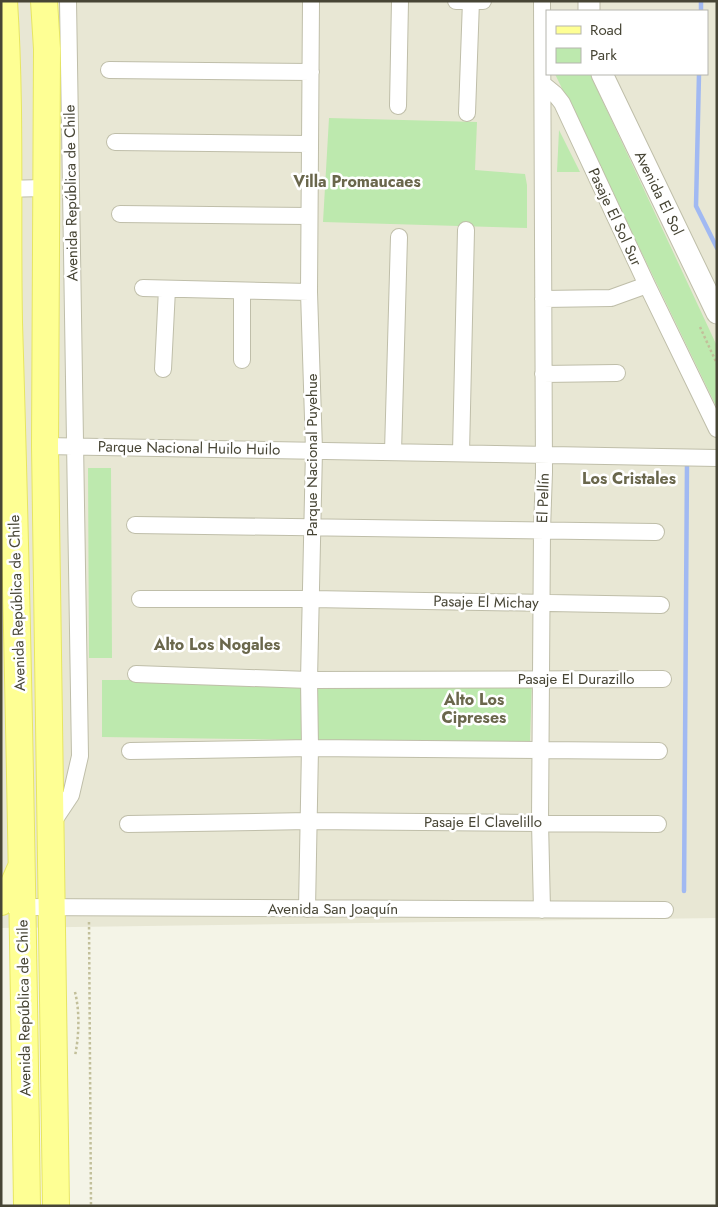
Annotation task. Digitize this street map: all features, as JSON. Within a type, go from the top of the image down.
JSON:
[{"type":"main road","name":"Avenida República de Chile","points":[[4,1],[7,56],[5,189],[22,861],[9,905],[26,1206]]},
{"type":"main road","name":"Avenida República de Chile","points":[[44,1],[47,49],[45,446],[56,1206]]},
{"type":"street","name":"Avenida República de Chile","points":[[50,827],[71,795],[80,756],[68,1]]},
{"type":"street","name":"Parque Nacional Puyehue","points":[[307,909],[314,450],[309,216],[311,1]]},
{"type":"street","points":[[398,106],[400,1]]},
{"type":"street","points":[[542,1],[544,85]]},
{"type":"street","points":[[467,113],[470,2]]},
{"type":"street","points":[[109,70],[310,72]]},
{"type":"street","name":"Avenida El Sol","points":[[602,75],[717,313]]},
{"type":"street","name":"Pasaje El Sol Sur","points":[[544,85],[562,103],[646,285],[717,429]]},
{"type":"street","name":"El Pellín","points":[[542,910],[540,749],[544,85]]},
{"type":"street","points":[[115,142],[310,144]]},
{"type":"street","points":[[5,189],[45,188]]},
{"type":"street","points":[[120,214],[309,216]]},
{"type":"street","points":[[461,453],[466,230]]},
{"type":"street","points":[[393,452],[399,237]]},
{"type":"street","points":[[543,299],[612,298],[646,285]]},
{"type":"street","points":[[143,288],[310,292]]},
{"type":"street","points":[[163,369],[167,289]]},
{"type":"street","points":[[242,291],[242,360]]},
{"type":"street","points":[[543,374],[617,373]]},
{"type":"street","name":"Parque Nacional Huilo Huilo","points":[[45,446],[717,458]]},
{"type":"street","points":[[135,525],[656,532]]},
{"type":"street","name":"Pasaje El Michay","points":[[140,599],[312,599],[661,605]]},
{"type":"street","name":"Pasaje El Durazillo","points":[[136,674],[309,680],[663,679]]},
{"type":"street","points":[[130,752],[310,748],[658,750]]},
{"type":"street","name":"Pasaje El Clavelillo","points":[[128,824],[309,821],[658,824]]},
{"type":"street","name":"Avenida San Joaquín","points":[[9,905],[89,909],[665,910]]},
{"type":"path","points":[[700,327],[717,364]]},
{"type":"path","points":[[89,909],[90,1206]]},
{"type":"shaded area","points":[[1,1],[717,1],[717,918],[1,928]]},
{"type":"green space","points":[[555,75],[590,75],[717,346],[717,408]]},
{"type":"green space","points":[[329,118],[477,122],[475,170],[525,174],[527,185],[527,228],[323,222]]},
{"type":"green space","points":[[559,130],[580,172],[557,172]]},
{"type":"green space","points":[[88,468],[111,468],[112,658],[89,658]]},
{"type":"green space","points":[[532,679],[530,743],[102,737],[102,680]]},
{"type":"waterway","points":[[701,1],[701,10]]},
{"type":"waterway","points":[[699,75],[696,206],[717,248]]},
{"type":"waterway","points":[[684,891],[687,463]]},
{"type":"district","name":"Villa Promaucaes","points":[[357,181]]},
{"type":"district","name":"Los Cristales","points":[[629,478]]},
{"type":"district","name":"Alto Los Nogales","points":[[217,644]]},
{"type":"district","name":"Alto Los Cipreses","points":[[474,708]]}]
